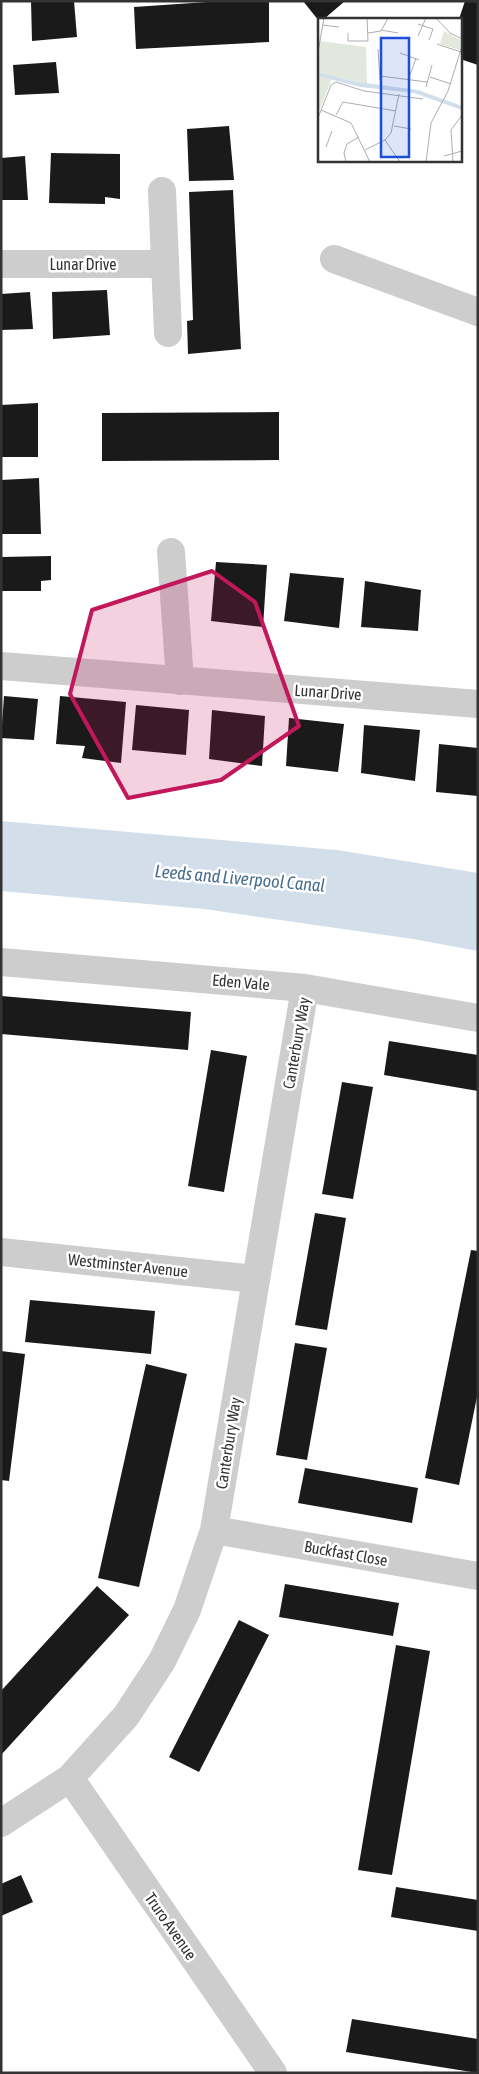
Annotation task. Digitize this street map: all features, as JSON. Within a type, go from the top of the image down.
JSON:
[{"type":"street","points":[[162,191],[168,333]]},
{"type":"street","points":[[334,259],[478,312]]},
{"type":"street","name":"Lunar Drive","points":[[1,264],[165,264]]},
{"type":"street","points":[[171,552],[180,680]]},
{"type":"street","name":"Lunar Drive","points":[[1,666],[477,702]]},
{"type":"street","name":"Eden Vale","points":[[1,962],[305,988],[478,1018]]},
{"type":"street","name":"Canterbury Way","points":[[1,1823],[70,1778],[126,1716],[162,1661],[187,1610],[214,1530],[305,988]]},
{"type":"street","name":"Westminster Avenue","points":[[1,1252],[255,1278]]},
{"type":"street","name":"Buckfast Close","points":[[214,1530],[478,1576]]},
{"type":"street","name":"Truro Avenue","points":[[70,1778],[273,2073]]},
{"type":"highlighted area","points":[[212,571],[255,602],[299,726],[221,780],[128,798],[70,694],[92,610]]},
{"type":"water","name":"Leeds and Liverpool Canal","points":[[1,821],[337,850],[478,873],[478,951],[413,939],[204,909],[1,891]]},
{"type":"building","points":[[31,1],[74,1],[77,37],[32,41]]},
{"type":"building","points":[[222,1],[269,1],[269,42],[136,49],[134,7]]},
{"type":"building","points":[[303,1],[345,1],[325,18],[318,18],[318,20]]},
{"type":"building","points":[[465,1],[478,1],[478,65],[462,60],[462,18],[459,18]]},
{"type":"building","points":[[56,62],[59,93],[15,95],[13,65]]},
{"type":"building","points":[[229,126],[234,180],[189,181],[187,129]]},
{"type":"building","points":[[51,153],[120,154],[120,199],[105,197],[105,204],[49,203]]},
{"type":"building","points":[[25,156],[28,200],[1,200],[1,158]]},
{"type":"building","points":[[233,190],[241,349],[188,354],[187,321],[193,320],[189,192]]},
{"type":"building","points":[[107,290],[110,335],[53,339],[52,292]]},
{"type":"building","points":[[30,292],[33,329],[1,330],[1,294]]},
{"type":"building","points":[[38,403],[38,457],[1,457],[1,405]]},
{"type":"building","points":[[279,412],[279,460],[102,461],[102,413]]},
{"type":"building","points":[[39,478],[41,534],[1,534],[1,480]]},
{"type":"building","points":[[51,556],[51,580],[41,581],[41,591],[1,591],[1,557]]},
{"type":"building","points":[[216,562],[267,565],[263,627],[211,621]]},
{"type":"building","points":[[290,573],[344,578],[339,628],[284,621]]},
{"type":"building","points":[[365,581],[421,590],[418,631],[361,627]]},
{"type":"building","points":[[4,696],[38,699],[34,740],[1,738]]},
{"type":"building","points":[[60,696],[126,702],[121,763],[82,758],[85,746],[56,744]]},
{"type":"building","points":[[136,705],[189,710],[186,755],[132,750]]},
{"type":"building","points":[[212,710],[265,716],[262,766],[209,759]]},
{"type":"building","points":[[289,718],[344,724],[338,772],[286,766]]},
{"type":"building","points":[[364,725],[420,730],[415,781],[361,773]]},
{"type":"building","points":[[439,744],[478,748],[478,796],[436,792]]},
{"type":"building","points":[[1,996],[191,1012],[188,1050],[1,1034]]},
{"type":"building","points":[[389,1041],[478,1055],[478,1091],[384,1075]]},
{"type":"building","points":[[211,1050],[247,1056],[224,1192],[188,1186]]},
{"type":"building","points":[[342,1082],[373,1087],[353,1199],[322,1194]]},
{"type":"building","points":[[315,1213],[346,1218],[327,1330],[295,1325]]},
{"type":"building","points":[[471,1250],[478,1251],[478,1392],[459,1485],[425,1478]]},
{"type":"building","points":[[30,1300],[155,1311],[151,1354],[25,1342]]},
{"type":"building","points":[[295,1343],[327,1348],[307,1460],[276,1455]]},
{"type":"building","points":[[1,1351],[25,1354],[9,1481],[1,1480]]},
{"type":"building","points":[[146,1364],[187,1374],[139,1587],[98,1578]]},
{"type":"building","points":[[305,1468],[418,1488],[412,1523],[298,1503]]},
{"type":"building","points":[[285,1584],[399,1603],[393,1636],[279,1617]]},
{"type":"building","points":[[97,1586],[129,1615],[1,1755],[1,1691]]},
{"type":"building","points":[[239,1620],[269,1635],[199,1772],[169,1757]]},
{"type":"building","points":[[396,1645],[430,1651],[392,1875],[358,1870]]},
{"type":"building","points":[[21,1875],[33,1902],[1,1916],[1,1884]]},
{"type":"building","points":[[396,1887],[478,1900],[478,1931],[391,1917]]},
{"type":"building","points":[[352,2019],[478,2039],[478,2073],[346,2052]]}]
